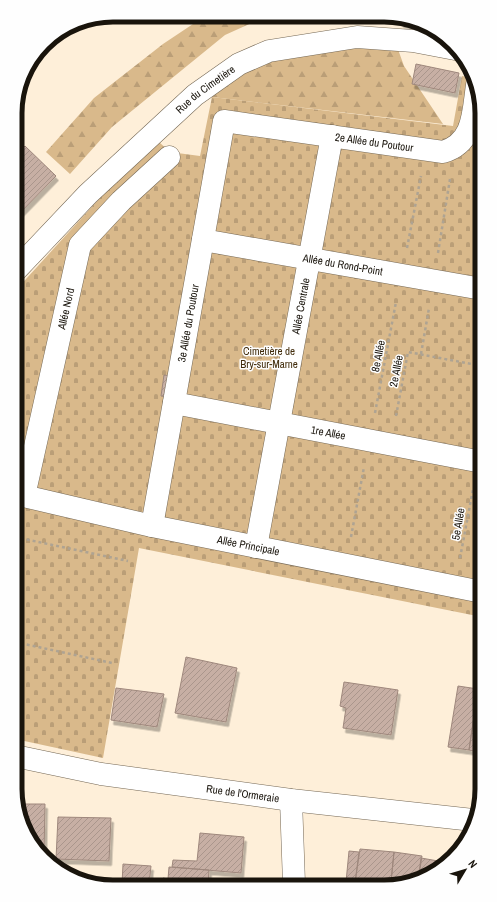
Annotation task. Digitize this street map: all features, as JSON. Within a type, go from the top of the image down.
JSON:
[{"type":"street","name":"Rue du Cimetière","points":[[22,264],[93,189],[195,95],[239,64],[269,51],[357,37],[413,41],[448,48]]},
{"type":"street","name":"2e Allée du Poutour","points":[[224,121],[443,152],[454,149],[464,140],[470,129],[474,102]]},
{"type":"street","name":"3e Allée du Poutour","points":[[152,526],[224,121]]},
{"type":"street","name":"Allée Centrale","points":[[256,547],[332,136]]},
{"type":"street","name":"Allée Nord","points":[[22,487],[80,245],[121,201],[169,156]]},
{"type":"street","name":"Allée du Rond-Point","points":[[203,240],[475,288]]},
{"type":"street","name":"1re Allée","points":[[174,403],[475,461]]},
{"type":"street","name":"Allée Principale","points":[[22,495],[152,526],[475,591]]},
{"type":"street","name":"Rue de l'Ormeraie","points":[[22,757],[101,774],[291,800],[470,820]]},
{"type":"street","points":[[291,800],[294,880]]},
{"type":"path","name":"8e Allée","points":[[345,564],[426,150]]},
{"type":"path","name":"2e Allée","points":[[390,444],[408,352],[475,365]]},
{"type":"path","name":"5e Allée","points":[[455,587],[475,487]]},
{"type":"path","points":[[22,538],[128,561]]},
{"type":"path","points":[[22,644],[112,663]]},
{"type":"green space","points":[[196,22],[254,22],[225,35],[112,127],[70,174],[46,152],[94,98],[163,44]]},
{"type":"green space","points":[[395,41],[404,66],[443,124],[212,97],[254,63]]},
{"type":"green space","name":"Cimetière de Bry-sur-Marne","points":[[462,76],[468,77],[475,107],[475,616],[139,548],[103,758],[22,741],[22,283],[99,199],[159,142],[170,152],[200,156],[212,97],[453,126]]},
{"type":"building","points":[[416,64],[459,73],[455,93],[412,84]]},
{"type":"building","points":[[25,146],[56,176],[22,211],[22,149]]},
{"type":"building","points":[[164,375],[177,377],[173,398],[161,396]]},
{"type":"building","points":[[186,657],[237,668],[226,722],[175,713]]},
{"type":"building","points":[[344,682],[398,690],[391,735],[343,728],[346,708],[340,706]]},
{"type":"building","points":[[458,686],[475,689],[475,709],[469,750],[448,747]]},
{"type":"building","points":[[116,688],[164,694],[157,727],[111,720]]},
{"type":"building","points":[[475,709],[475,751],[469,750]]},
{"type":"building","points":[[24,804],[45,804],[44,849],[31,829]]},
{"type":"building","points":[[58,817],[111,818],[109,861],[56,859]]},
{"type":"building","points":[[200,833],[244,837],[241,873],[172,867],[173,860],[197,861]]},
{"type":"building","points":[[360,849],[394,852],[391,880],[355,880]]},
{"type":"building","points":[[349,851],[359,852],[355,880],[346,880]]},
{"type":"building","points":[[394,852],[422,856],[419,873],[391,880]]},
{"type":"building","points":[[421,858],[440,861],[430,868],[419,873]]},
{"type":"building","points":[[123,864],[151,866],[150,880],[122,880]]},
{"type":"building","points":[[169,867],[209,870],[208,880],[163,880],[163,878],[168,879]]}]
